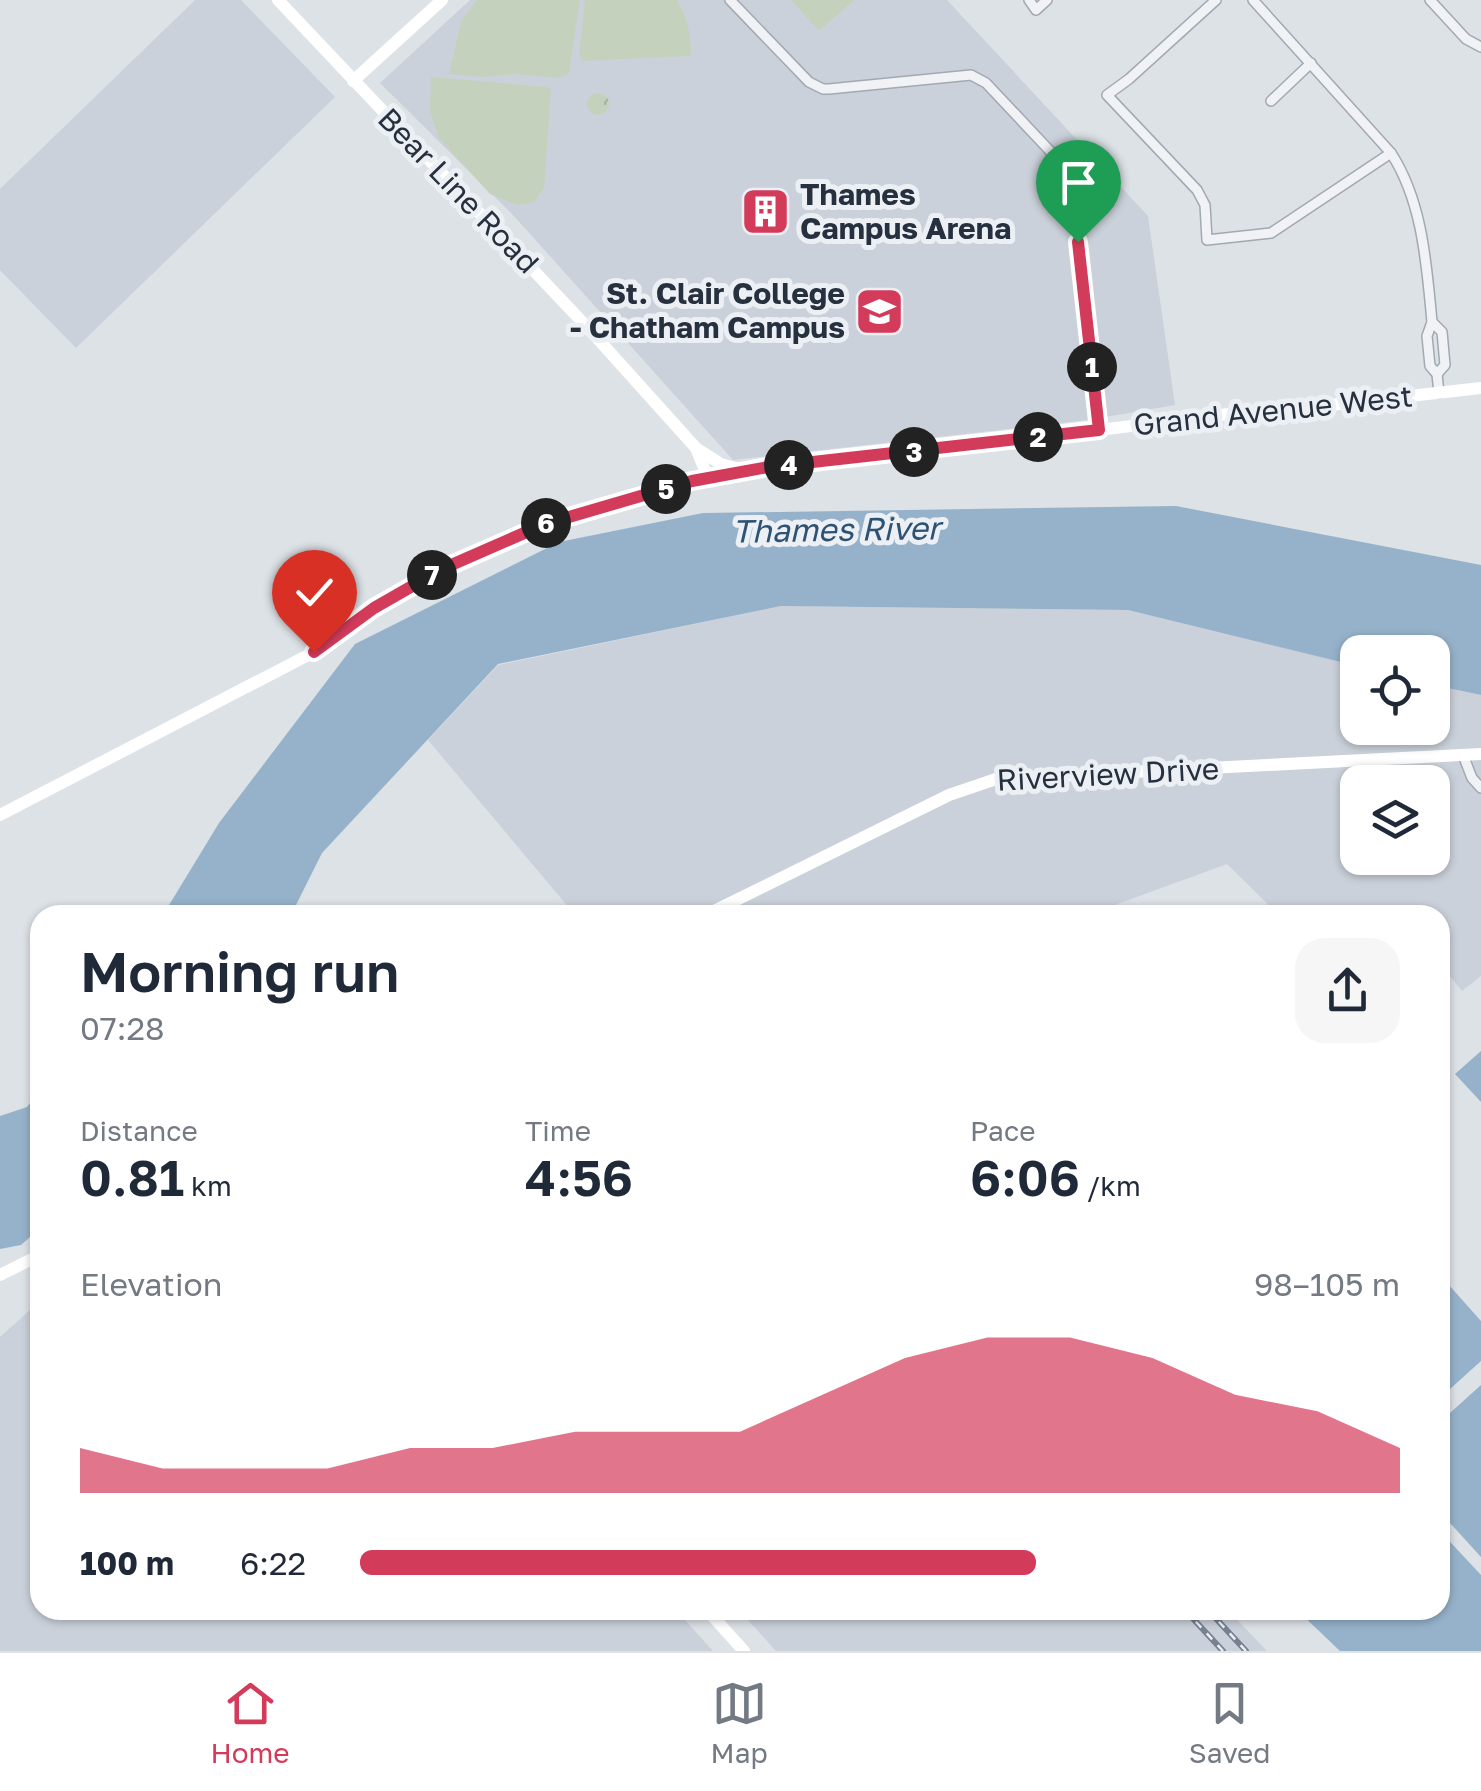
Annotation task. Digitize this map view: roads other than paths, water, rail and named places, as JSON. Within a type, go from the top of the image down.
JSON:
[{"type":"main road","name":"Bear Line Road","points":[[278,0],[696,448],[708,478]]},
{"type":"main road","points":[[353,80],[442,0]]},
{"type":"main road","name":"Grand Avenue West","points":[[0,815],[314,652],[374,608],[442,569],[545,524],[708,478],[756,469],[1481,388]]},
{"type":"main road","points":[[696,448],[729,468],[756,469]]},
{"type":"main road","name":"Riverview Drive","points":[[726,905],[948,796],[996,778],[1481,754]]},
{"type":"main road","points":[[0,1276],[30,1260]]},
{"type":"main road","points":[[716,1620],[744,1651]]},
{"type":"street","points":[[730,0],[815,86],[830,89],[970,76],[986,83],[1050,152],[1076,213],[1099,430]]},
{"type":"street","points":[[1029,0],[1036,10],[1047,0]]},
{"type":"street","points":[[1216,0],[1107,94],[1198,190],[1205,205],[1207,240],[1271,233],[1391,153]]},
{"type":"street","points":[[1253,0],[1391,153],[1402,171],[1417,213],[1432,322],[1442,332],[1445,365],[1437,374],[1439,393]]},
{"type":"street","points":[[1430,0],[1466,40],[1481,47]]},
{"type":"street","points":[[1271,101],[1311,63]]},
{"type":"street","points":[[1463,755],[1472,778],[1481,788]]},
{"type":"water","name":"Thames River","points":[[1176,506],[1481,565],[1481,695],[1450,689],[1450,635],[1340,635],[1340,662],[1128,610],[781,606],[498,664],[322,853],[296,905],[169,905],[219,823],[355,644],[559,542],[703,513]]},
{"type":"water","points":[[1481,1051],[1481,1102],[1455,1074]]},
{"type":"water","points":[[30,1103],[30,1237],[21,1245],[0,1249],[0,1116]]},
{"type":"water","points":[[1450,1286],[1481,1321],[1481,1361],[1450,1389]]},
{"type":"water","points":[[1481,1385],[1481,1557],[1450,1523],[1450,1413]]},
{"type":"water","points":[[1450,1542],[1481,1575],[1481,1651],[1340,1651],[1307,1620],[1450,1620]]},
{"type":"railway","points":[[1194,1620],[1223,1651]]},
{"type":"railway","points":[[1217,1620],[1246,1651]]},
{"type":"place","name":"Thames Campus Arena","points":[[765,212]]},
{"type":"place","name":"St. Clair College - Chatham Campus","points":[[880,311]]}]
